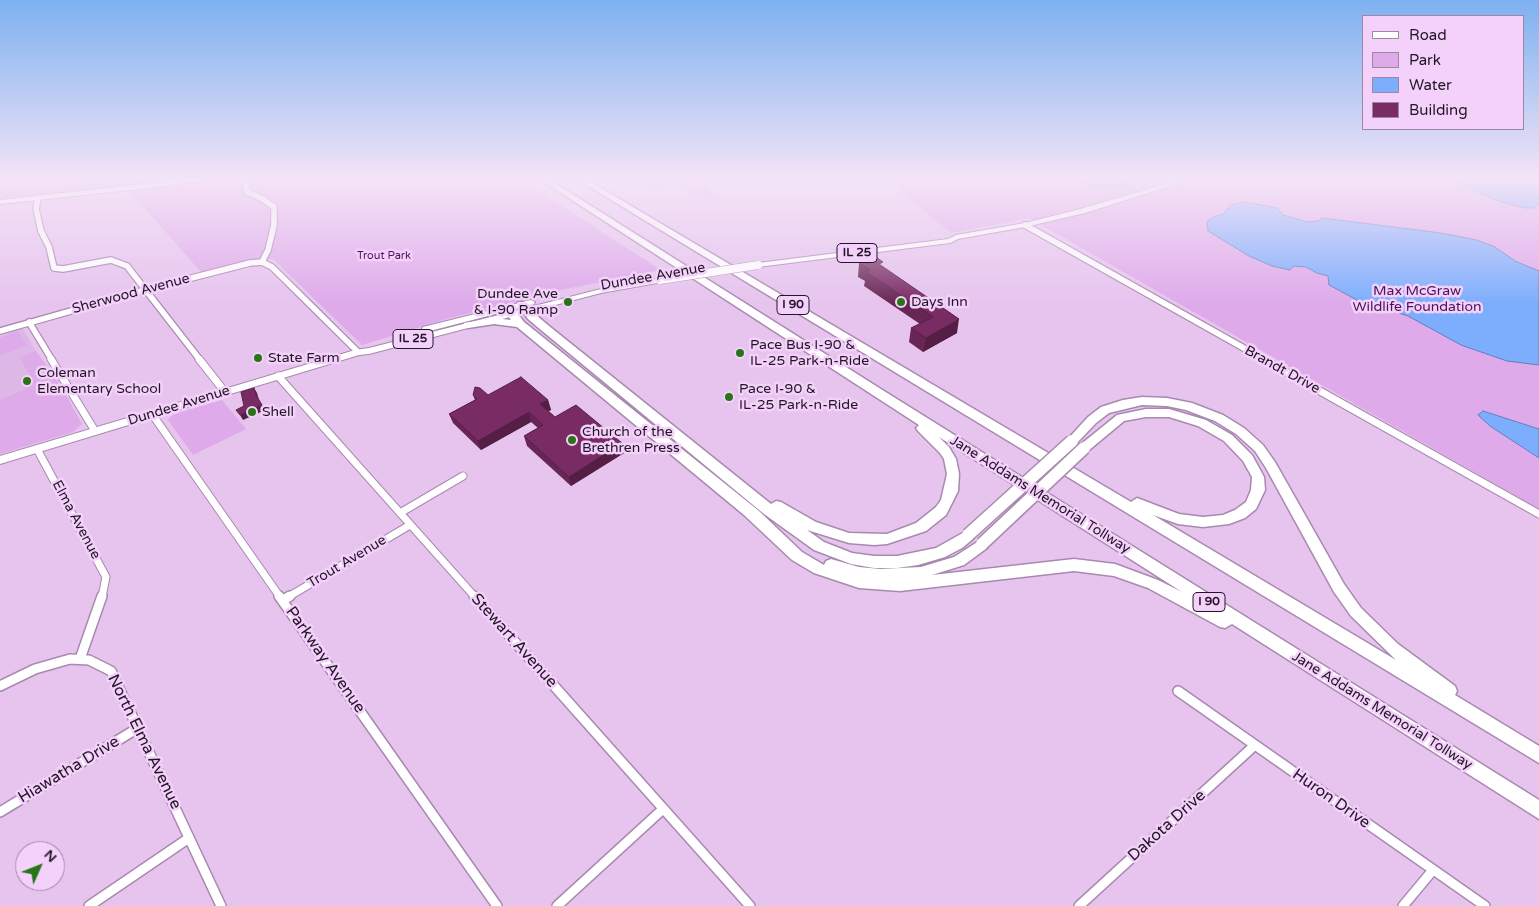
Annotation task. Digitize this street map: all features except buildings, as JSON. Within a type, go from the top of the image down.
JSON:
[{"type":"highway","name":"Jane Addams Memorial Tollway","points":[[608,220],[1539,811]]},
{"type":"highway","name":"I 90","points":[[650,220],[1007,432],[1539,755]]},
{"type":"highway","points":[[524,307],[545,328],[806,538],[840,555],[874,562],[911,561],[940,552],[957,544],[968,535],[1078,444],[1126,416],[1153,412],[1184,417],[1211,428],[1236,444],[1248,458],[1255,470],[1258,490],[1254,501],[1246,510],[1224,520],[1204,522],[1178,519],[1130,500],[1007,432]]},
{"type":"highway","points":[[468,325],[494,321],[513,315],[748,510],[810,555],[830,565],[859,573],[895,576],[921,573],[959,561],[982,544],[1078,444],[1092,420],[1105,410],[1123,404],[1142,401],[1167,402],[1188,406],[1219,418],[1240,431],[1259,448],[1271,465],[1338,588],[1368,624],[1393,649],[1539,755]]},
{"type":"highway","points":[[684,440],[783,510],[811,526],[860,540],[898,536],[921,527],[941,511],[951,491],[952,467],[945,450],[880,394]]},
{"type":"highway","points":[[748,510],[786,548],[802,560],[832,574],[872,585],[920,584],[1074,565],[1101,567],[1132,575],[1172,593],[1218,618],[1539,811]]},
{"type":"main road","name":"IL 25","points":[[1025,225],[1043,220]]},
{"type":"main road","name":"Dundee Avenue","points":[[358,352],[366,346],[513,315],[524,307],[659,277],[750,260],[946,235],[956,237],[1025,225]]},
{"type":"main road","name":"Dundee Avenue","points":[[659,277],[950,241],[956,237]]},
{"type":"main road","name":"Dundee Avenue","points":[[0,460],[358,352],[369,351],[468,325]]},
{"type":"street","points":[[39,220],[52,265],[58,269],[107,260],[116,261],[127,266],[225,392]]},
{"type":"street","points":[[274,220],[268,250],[262,262],[272,267],[358,352]]},
{"type":"street","name":"Brandt Drive","points":[[1025,225],[1539,514]]},
{"type":"street","name":"Sherwood Avenue","points":[[0,331],[145,290],[250,263],[262,262]]},
{"type":"street","points":[[29,322],[94,431]]},
{"type":"street","name":"Stewart Avenue","points":[[278,376],[750,906]]},
{"type":"street","name":"Parkway Avenue","points":[[152,414],[498,906]]},
{"type":"street","name":"Elma Avenue","points":[[37,449],[104,572],[106,581],[80,658]]},
{"type":"street","points":[[400,514],[463,476]]},
{"type":"street","name":"Trout Avenue","points":[[283,600],[410,525]]},
{"type":"street","points":[[0,686],[41,666],[80,658]]},
{"type":"street","name":"North Elma Avenue","points":[[80,658],[97,663],[111,671],[221,906]]},
{"type":"street","name":"Huron Drive","points":[[1178,691],[1485,906]]},
{"type":"street","name":"Hiawatha Drive","points":[[0,812],[138,728]]},
{"type":"street","name":"Dakota Drive","points":[[1079,906],[1255,745]]},
{"type":"street","points":[[557,906],[663,809]]},
{"type":"street","points":[[89,906],[189,838]]},
{"type":"street","points":[[1402,906],[1433,870]]},
{"type":"shaded area","name":"Coleman Elementary School","points":[[22,327],[79,426],[0,450],[0,336]]},
{"type":"green space","name":"Trout Park","points":[[155,220],[584,220],[661,270],[566,289],[450,318],[362,345],[273,259],[256,259],[201,272]]},
{"type":"green space","name":"Max McGraw Wildlife Foundation","points":[[936,220],[1017,220],[951,233]]},
{"type":"green space","name":"Max McGraw Wildlife Foundation","points":[[1033,220],[1539,220],[1539,509]]},
{"type":"green space","points":[[17,331],[27,345],[0,356],[0,338]]},
{"type":"green space","name":"Coleman Elementary School","points":[[36,351],[61,386],[82,424],[73,432],[0,454],[0,400],[35,385],[20,358]]},
{"type":"green space","points":[[222,400],[246,429],[193,455],[168,420],[169,418],[175,414]]},
{"type":"water","points":[[1209,220],[1301,220],[1307,222],[1341,220],[1441,233],[1477,240],[1495,247],[1515,261],[1539,271],[1539,365],[1507,361],[1461,345],[1408,316],[1386,309],[1378,311],[1329,285],[1328,276],[1306,267],[1294,266],[1290,270],[1272,266],[1249,256],[1208,231],[1207,222]]},
{"type":"water","points":[[1483,411],[1539,429],[1539,458],[1490,426],[1478,415]]},
{"type":"place","name":"Dundee Ave & I-90 Ramp","points":[[568,302]]},
{"type":"place","name":"Days Inn","points":[[901,302]]},
{"type":"place","name":"Pace Bus I-90 & IL-25 Park-n-Ride","points":[[740,353]]},
{"type":"place","name":"State Farm","points":[[258,358]]},
{"type":"place","name":"Coleman Elementary School","points":[[27,381]]},
{"type":"place","name":"Pace I-90 & IL-25 Park-n-Ride","points":[[729,397]]},
{"type":"place","name":"Shell","points":[[252,412]]},
{"type":"place","name":"Church of the Brethren Press","points":[[572,440]]}]
